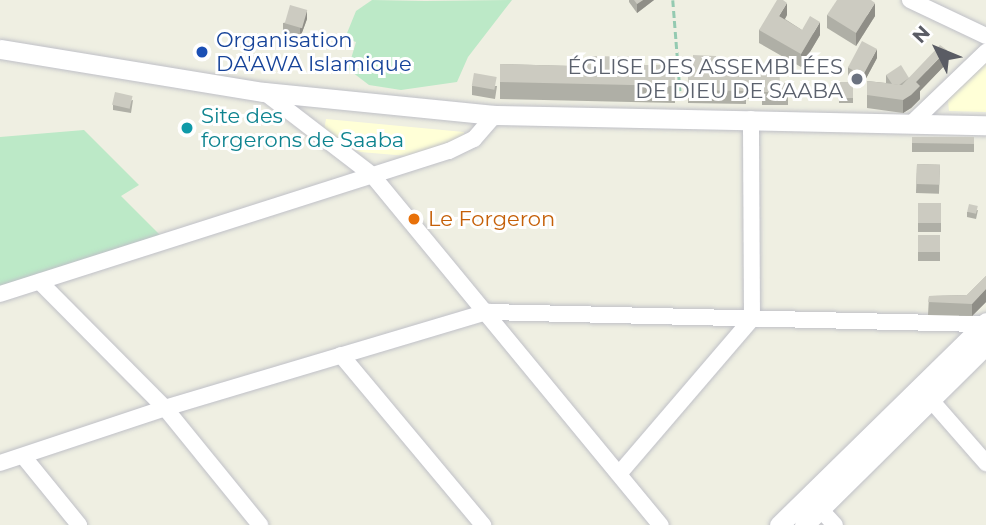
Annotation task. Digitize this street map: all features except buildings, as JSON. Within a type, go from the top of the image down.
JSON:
[{"type":"street","points":[[910,0],[986,36]]},
{"type":"street","points":[[0,49],[264,92],[495,115],[914,121],[986,125]]},
{"type":"street","points":[[914,121],[986,51]]},
{"type":"street","points":[[264,92],[372,175],[488,312],[661,525]]},
{"type":"street","points":[[0,294],[372,175],[474,139],[495,115]]},
{"type":"street","points":[[619,474],[752,319],[751,119]]},
{"type":"street","points":[[40,282],[165,408],[260,525]]},
{"type":"street","points":[[0,463],[165,408],[488,312],[985,323]]},
{"type":"street","points":[[804,525],[985,323]]},
{"type":"street","points":[[779,525],[925,393],[986,345]]},
{"type":"street","points":[[341,355],[483,525]]},
{"type":"street","points":[[925,393],[986,463]]},
{"type":"street","points":[[23,456],[79,525]]},
{"type":"street","points":[[820,509],[835,525]]},
{"type":"path","points":[[673,0],[680,55],[682,118]]},
{"type":"shaded area","points":[[372,0],[512,0],[468,57],[457,82],[401,90],[369,85],[348,69],[356,42],[345,38],[356,11]]},
{"type":"shaded area","points":[[986,53],[986,112],[949,111],[947,91]]},
{"type":"shaded area","points":[[326,119],[464,132],[464,142],[408,156],[360,152],[323,136]]},
{"type":"shaded area","points":[[84,130],[139,185],[121,196],[165,240],[0,291],[0,137]]},
{"type":"place","name":"Organisation DA'AWA Islamique","points":[[202,52]]},
{"type":"place","name":"ÉGLISE DES ASSEMBLÉES DE DIEU DE SAABA","points":[[857,79]]},
{"type":"place","name":"Site des forgerons de Saaba","points":[[187,128]]},
{"type":"place","name":"Le Forgeron","points":[[414,219]]}]
